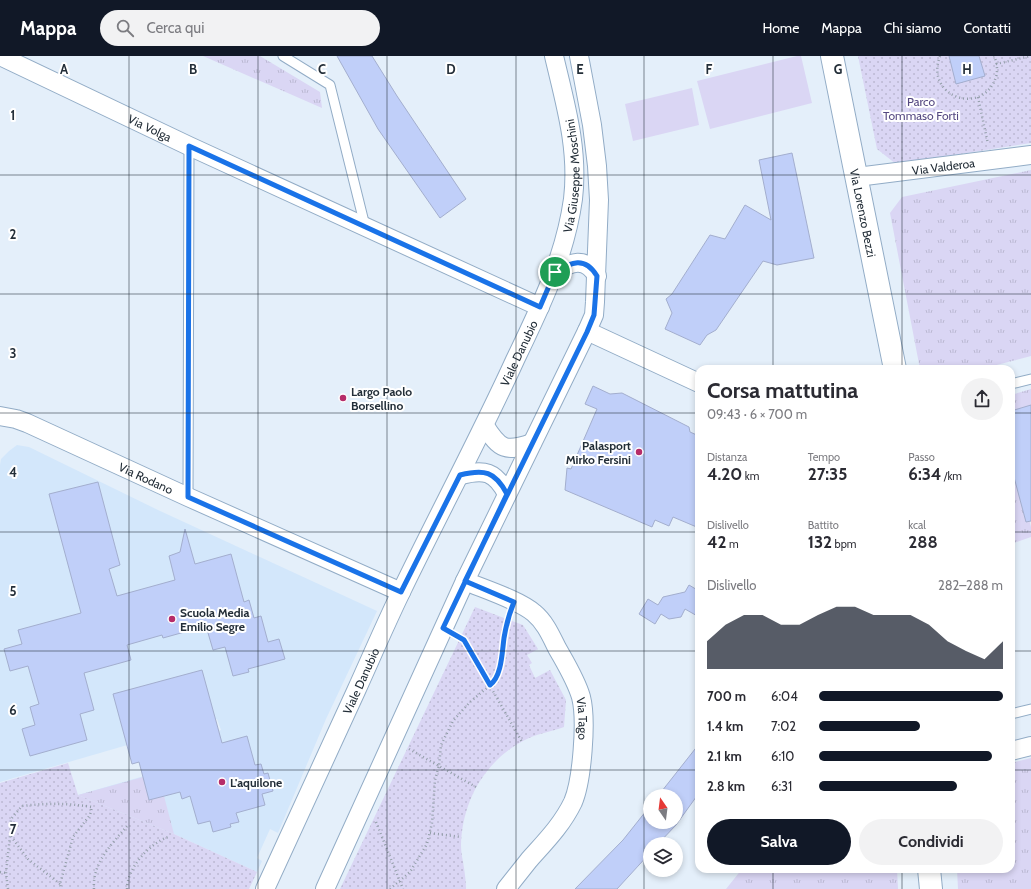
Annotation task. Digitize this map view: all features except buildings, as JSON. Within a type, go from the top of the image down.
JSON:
[{"type":"street","name":"Via Volga","points":[[0,56],[189,146],[540,307]]},
{"type":"street","name":"Via Giuseppe Moschini","points":[[554,56],[571,128],[575,168],[573,198],[568,225],[555,272]]},
{"type":"street","name":"Via Giuseppe Moschini","points":[[579,56],[592,125],[597,166],[599,200],[597,276]]},
{"type":"street","name":"Via Lorenzo Bezzi","points":[[832,56],[894,365]]},
{"type":"street","name":"Via Valderoa","points":[[856,177],[1031,155]]},
{"type":"street","points":[[325,889],[465,581],[594,315],[597,276],[590,267],[580,262],[572,263],[555,272]]},
{"type":"street","name":"Viale Danubio","points":[[265,889],[401,592],[485,426],[555,272]]},
{"type":"street","points":[[587,332],[695,381]]},
{"type":"street","name":"Via Rodano","points":[[0,416],[27,423],[401,592]]},
{"type":"street","points":[[485,426],[494,440],[504,447],[516,448],[532,443]]},
{"type":"street","points":[[460,475],[475,472],[488,473],[500,482],[507,494]]},
{"type":"street","name":"Via Tago","points":[[465,581],[514,602],[534,613],[547,628],[578,689],[582,706],[583,722],[581,771],[573,801],[559,826],[506,889]]},
{"type":"street","points":[[1015,751],[1031,746]]},
{"type":"street","points":[[929,873],[931,889]]},
{"type":"lane","points":[[283,56],[330,85],[365,227]]},
{"type":"lane","points":[[188,497],[189,146]]},
{"type":"lane","points":[[1015,383],[1031,379]]},
{"type":"lane","points":[[1015,713],[1031,709]]},
{"type":"path","points":[[940,56],[937,64],[937,74],[940,84],[947,92],[960,99],[971,99],[988,91],[994,83],[997,73],[994,56]]},
{"type":"path","points":[[996,64],[1031,56]]},
{"type":"path","points":[[978,97],[992,160]]},
{"type":"path","points":[[390,889],[410,872],[427,844],[432,823],[435,780],[439,766],[441,746],[453,721],[470,702],[494,682],[502,658],[508,618],[514,602]]},
{"type":"path","points":[[443,628],[464,640],[522,742]]},
{"type":"path","points":[[392,740],[476,787]]},
{"type":"path","points":[[8,889],[6,873],[11,820],[22,806],[44,803],[68,803],[92,807],[90,815],[73,837],[60,884],[61,889]]},
{"type":"path","points":[[359,814],[375,822],[403,889]]},
{"type":"path","points":[[94,889],[100,859],[127,826]]},
{"type":"path","points":[[430,832],[462,837]]},
{"type":"path","points":[[10,835],[28,859],[60,884]]},
{"type":"path","points":[[128,889],[131,872],[142,855],[158,841],[168,838]]},
{"type":"path","points":[[0,872],[6,873]]},
{"type":"shaded area","points":[[17,445],[29,447],[158,510],[377,611],[326,719],[278,833],[270,829],[257,858],[262,861],[257,872],[174,834],[78,795],[151,774],[202,736],[221,730],[217,719],[0,782],[0,465],[1,459]]},
{"type":"green space","points":[[203,56],[260,56],[320,92],[322,108]]},
{"type":"green space","points":[[801,56],[812,103],[710,129],[697,81]]},
{"type":"green space","name":"Parco Tommaso Forti","points":[[858,56],[1031,56],[1031,143],[896,164],[877,149]]},
{"type":"green space","points":[[692,88],[699,125],[633,141],[625,104]]},
{"type":"green space","points":[[1031,170],[1031,356],[996,365],[919,365],[890,213],[902,197]]},
{"type":"green space","points":[[1031,389],[1031,408],[1015,412],[1015,394]]},
{"type":"green space","points":[[1015,463],[1031,527],[1031,537],[1015,543]]},
{"type":"green space","points":[[475,607],[523,625],[538,649],[527,655],[532,663],[529,665],[535,678],[550,670],[566,700],[564,727],[533,736],[514,746],[500,757],[479,782],[466,813],[462,829],[461,849],[466,889],[340,889]]},
{"type":"green space","points":[[1031,758],[1031,889],[958,889],[957,873],[1015,873],[1015,762]]},
{"type":"green space","points":[[68,763],[78,795],[174,834],[257,872],[249,889],[0,889],[0,783]]},
{"type":"green space","points":[[143,777],[149,800],[164,796],[174,834],[78,795]]},
{"type":"green space","points":[[739,873],[897,873],[898,889],[726,889]]},
{"type":"place","name":"Largo Paolo Borsellino","points":[[343,398]]},
{"type":"place","name":"Palasport Mirko Fersini","points":[[639,452]]},
{"type":"place","name":"Scuola Media Emilio Segre","points":[[172,619]]},
{"type":"place","name":"L'aquilone","points":[[222,782]]},
{"type":"route","points":[[555,272],[540,307],[189,146],[188,497],[401,592],[460,475],[481,472],[488,473],[495,477],[500,482],[507,494],[465,581],[443,628],[464,640],[490,685],[494,682],[502,658],[508,618],[514,602],[465,581],[592,322],[594,315],[597,276],[594,270],[580,262],[576,262],[555,272]]}]
